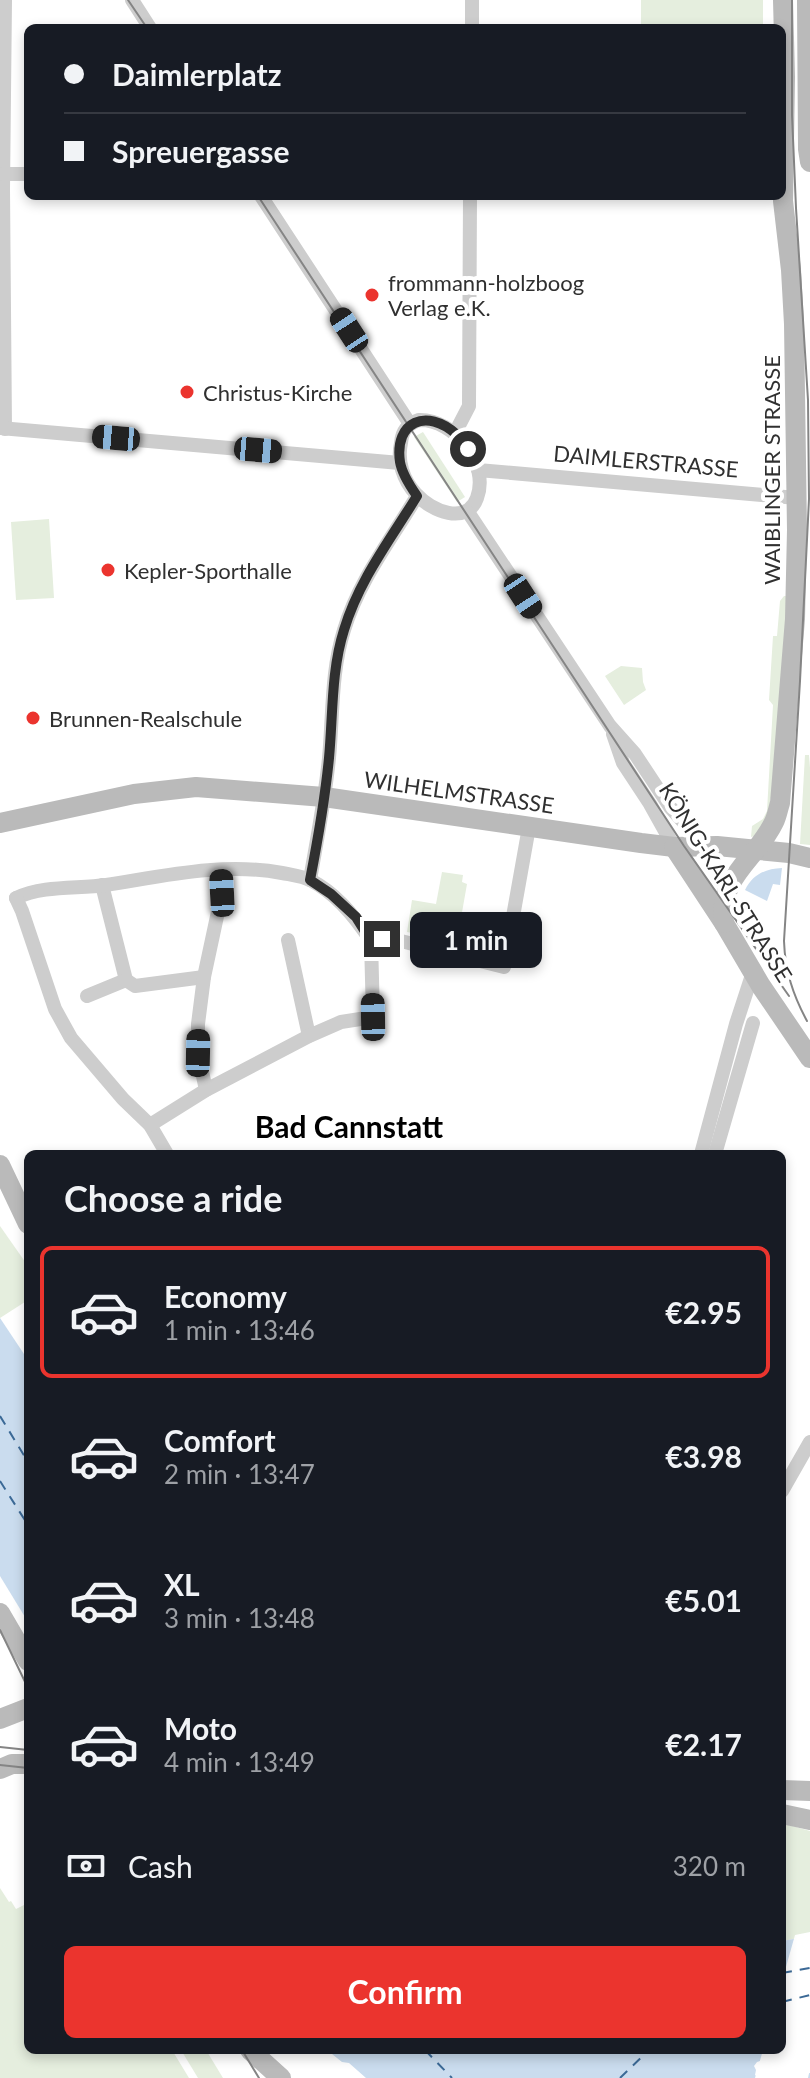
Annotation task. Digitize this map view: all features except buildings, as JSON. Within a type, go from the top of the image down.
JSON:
[{"type":"main road","name":"WAIBLINGER STRASSE","points":[[783,0],[784,24]]},
{"type":"main road","points":[[807,0],[810,162]]},
{"type":"main road","name":"WAIBLINGER STRASSE","points":[[724,923],[723,902],[729,884],[773,823],[780,803],[804,499],[791,270],[783,200]]},
{"type":"main road","name":"WILHELMSTRASSE","points":[[0,823],[134,794],[188,787],[221,788],[324,797],[674,847],[704,845],[809,857]]},
{"type":"main road","name":"KÖNIG-KARL-STRASSE","points":[[674,847],[810,1058]]},
{"type":"main road","points":[[0,1165],[24,1216]]},
{"type":"main road","points":[[0,1613],[24,1654]]},
{"type":"main road","points":[[1,1719],[24,1710]]},
{"type":"main road","points":[[0,1769],[24,1764]]},
{"type":"main road","points":[[786,1790],[810,1791]]},
{"type":"main road","points":[[786,1815],[810,1820]]},
{"type":"main road","points":[[255,2054],[282,2078]]},
{"type":"main road","points":[[267,2054],[282,2078]]},
{"type":"street","points":[[5,0],[3,428],[400,463]]},
{"type":"street","points":[[132,0],[147,24]]},
{"type":"street","points":[[472,0],[472,24]]},
{"type":"street","points":[[3,174],[24,174]]},
{"type":"street","points":[[264,200],[410,424]]},
{"type":"street","points":[[455,433],[469,406],[470,200]]},
{"type":"street","points":[[425,420],[455,433],[468,449],[478,470],[479,492],[468,512],[458,514],[441,510],[417,496],[400,463],[402,435],[410,424],[425,420]]},
{"type":"street","name":"DAIMLERSTRASSE","points":[[478,470],[804,499]]},
{"type":"street","points":[[310,880],[324,797],[337,660],[343,632],[361,585],[417,496]]},
{"type":"street","name":"KÖNIG-KARL-STRASSE","points":[[468,512],[610,726],[635,754],[670,807],[704,845]]},
{"type":"street","name":"KÖNIG-KARL-STRASSE","points":[[610,726],[623,763],[674,847]]},
{"type":"street","points":[[371,941],[397,940],[504,967],[529,827]]},
{"type":"street","points":[[206,1090],[198,1053],[198,1024],[204,977],[222,893],[221,870]]},
{"type":"street","points":[[8,897],[195,871],[264,870],[310,880],[356,917],[371,941],[376,1033]]},
{"type":"street","points":[[102,885],[126,980],[135,986],[204,977]]},
{"type":"street","points":[[8,897],[22,911],[55,1009],[68,1033],[123,1099],[150,1125],[165,1150]]},
{"type":"street","points":[[288,940],[309,1036]]},
{"type":"street","points":[[702,1150],[753,972]]},
{"type":"street","points":[[87,996],[126,980]]},
{"type":"street","points":[[150,1125],[206,1090],[309,1036],[341,1022],[373,1017]]},
{"type":"street","points":[[716,1150],[753,1023]]},
{"type":"street","points":[[786,1484],[810,1442]]},
{"type":"green space","points":[[641,0],[763,0],[763,24],[641,24]]},
{"type":"green space","points":[[423,432],[465,497],[457,502],[414,437]]},
{"type":"green space","points":[[49,519],[54,598],[16,600],[11,522]]},
{"type":"green space","points":[[788,596],[776,769],[767,820],[751,837],[752,826],[763,819],[767,811],[773,636],[777,636],[780,601]]},
{"type":"green space","points":[[621,666],[642,668],[646,690],[624,705],[605,676]]},
{"type":"green space","points":[[805,755],[809,755],[810,768],[810,845],[800,844]]},
{"type":"green space","points":[[442,872],[463,875],[462,882],[467,884],[461,918],[431,912],[423,935],[407,932],[412,900],[436,904]]},
{"type":"green space","points":[[0,1226],[24,1260],[24,1303],[0,1318]]},
{"type":"green space","points":[[786,1824],[810,1831],[810,1936],[786,1940]]},
{"type":"green space","points":[[0,1888],[16,1909],[24,1905],[24,2054],[174,2054],[189,2078],[0,2078]]},
{"type":"green space","points":[[183,2054],[208,2054],[223,2078],[198,2078]]},
{"type":"water","points":[[782,868],[780,885],[773,884],[767,901],[745,890],[760,873]]},
{"type":"water","points":[[0,1318],[24,1354],[24,1615],[0,1576]]},
{"type":"water","points":[[810,1936],[810,2045],[786,2053],[786,1940]]},
{"type":"water","points":[[332,2054],[782,2054],[757,2062],[755,2075],[810,2073],[810,2078],[366,2078],[349,2063]]},
{"type":"pier","points":[[810,1932],[810,2050],[760,2065],[761,2073],[810,2069],[808,2078],[755,2078],[762,2054],[786,2054],[786,1967],[795,1935]]},
{"type":"ferry route","points":[[0,1416],[24,1455]]},
{"type":"ferry route","points":[[0,1481],[24,1519]]},
{"type":"ferry route","points":[[786,1972],[810,1968]]},
{"type":"ferry route","points":[[786,2001],[810,1995]]},
{"type":"ferry route","points":[[429,2054],[452,2078]]},
{"type":"ferry route","points":[[620,2078],[645,2054]]},
{"type":"tram line","points":[[128,0],[144,24]]},
{"type":"tram line","points":[[792,0],[792,115],[808,400],[809,499],[784,941],[791,982],[807,1021]]},
{"type":"tram line","points":[[261,200],[684,846],[789,996]]},
{"type":"tram line","points":[[0,1630],[24,1680]]},
{"type":"tram line","points":[[0,1747],[24,1750]]},
{"type":"tram line","points":[[0,1765],[24,1768]]},
{"type":"tram line","points":[[244,2054],[259,2078]]},
{"type":"place","name":"frommann-holzboog Verlag e.K.","points":[[372,295]]},
{"type":"place","name":"Christus-Kirche","points":[[187,392]]},
{"type":"place","name":"Kepler-Sporthalle","points":[[108,570]]},
{"type":"place","name":"Brunnen-Realschule","points":[[33,718]]},
{"type":"district","name":"Bad Cannstatt","points":[[349,1126]]},
{"type":"route","points":[[382,939],[371,941],[356,917],[310,880],[326,786],[337,660],[343,632],[361,585],[417,496],[400,463],[399,452],[405,429],[419,420],[432,422],[455,433],[468,449]]}]
